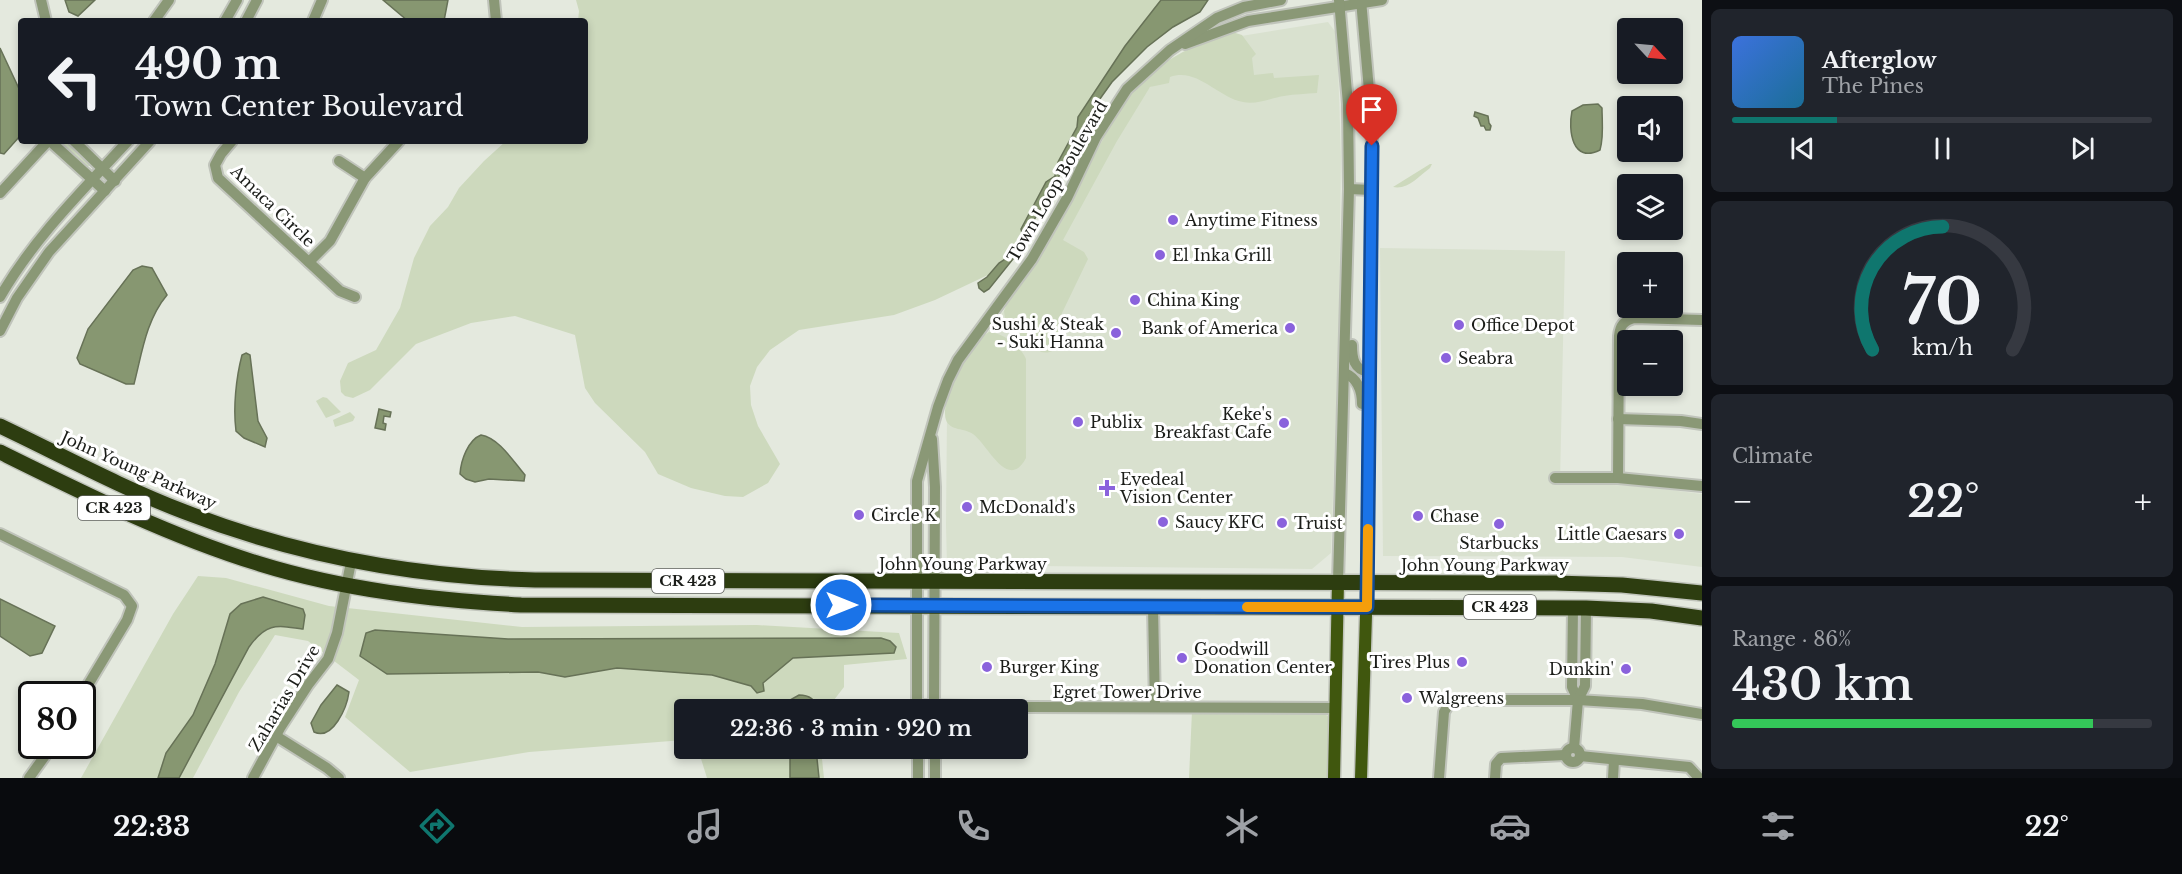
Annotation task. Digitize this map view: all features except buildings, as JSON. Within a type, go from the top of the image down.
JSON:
[{"type":"highway","name":"John Young Parkway","points":[[0,426],[119,484],[183,512],[267,541],[351,562],[421,573],[500,579],[1616,584],[1702,593]]},
{"type":"highway","name":"CR 423","points":[[0,452],[110,506],[194,542],[259,564],[346,585],[434,599],[521,605],[1579,608],[1651,611],[1702,618]]},
{"type":"main road","points":[[1334,778],[1338,582]]},
{"type":"main road","points":[[1361,778],[1367,582]]},
{"type":"street","points":[[41,0],[45,18]]},
{"type":"street","points":[[156,18],[169,0]]},
{"type":"street","points":[[227,18],[237,0]]},
{"type":"street","points":[[248,18],[257,0]]},
{"type":"street","points":[[314,18],[322,0]]},
{"type":"street","points":[[494,0],[496,18]]},
{"type":"street","name":"Town Loop Boulevard","points":[[917,699],[918,481],[948,380],[958,360],[1032,259],[1067,198],[1096,136],[1127,89],[1170,50],[1217,18],[1244,7],[1281,0]]},
{"type":"street","name":"Town Loop Boulevard","points":[[1170,50],[1248,21],[1340,3],[1382,0]]},
{"type":"street","points":[[1362,2],[1372,124],[1367,582]]},
{"type":"street","points":[[1338,582],[1339,481],[1345,373],[1349,189],[1348,104],[1340,3]]},
{"type":"street","points":[[0,193],[46,144]]},
{"type":"street","points":[[52,144],[105,191]]},
{"type":"street","points":[[77,144],[115,181]]},
{"type":"street","points":[[0,297],[17,267],[62,210],[125,144]]},
{"type":"street","points":[[0,331],[17,298],[49,252],[147,144]]},
{"type":"street","name":"Amaca Circle","points":[[228,144],[215,165],[219,178],[340,291],[355,297]]},
{"type":"street","name":"Amaca Circle","points":[[309,262],[330,241],[365,178],[396,144]]},
{"type":"street","points":[[339,161],[365,178]]},
{"type":"street","points":[[1349,189],[1372,190]]},
{"type":"street","points":[[1347,276],[1353,298],[1352,352],[1354,363],[1360,370],[1368,372]]},
{"type":"street","points":[[1618,478],[1619,336],[1622,325],[1634,318],[1702,320]]},
{"type":"street","points":[[1345,373],[1353,376],[1359,384],[1362,396],[1361,447],[1367,463]]},
{"type":"street","points":[[1618,419],[1702,424]]},
{"type":"street","name":"Town Loop Boulevard","points":[[932,430],[936,606],[934,699]]},
{"type":"street","points":[[1555,478],[1618,478],[1702,486]]},
{"type":"street","points":[[918,481],[930,489],[935,498]]},
{"type":"street","points":[[0,534],[124,595],[132,606],[128,620],[91,681]]},
{"type":"street","name":"Zaharias Drive","points":[[253,778],[308,685],[328,659],[338,633],[351,562]]},
{"type":"street","points":[[1153,607],[1155,707]]},
{"type":"street","points":[[1573,753],[1578,700],[1572,687],[1579,608]]},
{"type":"street","points":[[1439,778],[1444,712],[1450,702],[1460,700],[1578,700],[1642,704],[1702,714]]},
{"type":"street","name":"Egret Tower Drive","points":[[1028,707],[1336,708]]},
{"type":"street","points":[[276,736],[339,778]]},
{"type":"street","points":[[1495,778],[1496,764],[1501,758],[1573,753],[1614,760],[1689,767],[1699,778]]},
{"type":"street","points":[[29,778],[43,759]]},
{"type":"street","points":[[918,759],[918,778]]},
{"type":"street","points":[[935,759],[935,778]]},
{"type":"street","points":[[1613,778],[1614,760]]},
{"type":"shaded area","points":[[65,0],[95,0],[78,16],[69,12]]},
{"type":"shaded area","points":[[383,0],[448,0],[445,18],[404,18]]},
{"type":"shaded area","points":[[576,0],[1161,0],[1125,46],[1078,117],[1077,127],[1058,162],[1055,176],[1046,182],[1023,237],[1013,254],[999,263],[990,274],[935,300],[894,315],[799,330],[770,350],[757,367],[750,386],[751,405],[758,426],[780,464],[768,483],[743,497],[725,496],[691,488],[658,474],[645,452],[595,403],[585,388],[575,335],[515,316],[471,323],[416,344],[370,390],[353,398],[341,392],[340,381],[348,363],[376,350],[400,308],[414,258],[430,226],[448,207],[459,188],[484,161],[503,144],[588,144],[588,18],[578,18]]},
{"type":"shaded area","points":[[1161,0],[1208,0],[1200,12],[1173,27],[1147,47],[1112,82],[1092,110],[1021,249],[989,289],[984,292],[979,288],[978,283],[987,277],[999,263],[1013,254],[1023,237],[1021,229],[1046,182],[1055,176],[1058,162],[1077,127],[1078,117],[1125,46]]},
{"type":"shaded area","points":[[1328,22],[1337,34],[1341,157],[1339,325],[1331,553],[1312,569],[947,565],[947,415],[979,344],[1032,273],[1132,98],[1235,37]]},
{"type":"shaded area","points":[[1229,31],[1242,35],[1256,54],[1252,58],[1254,75],[1273,73],[1274,78],[1319,75],[1317,93],[1288,95],[1248,103],[1224,95],[1198,79],[1180,75],[1170,77],[1169,83],[1150,87],[1117,141],[1063,240],[1084,252],[1088,259],[1062,313],[1065,332],[1061,341],[1054,350],[1041,352],[1006,324],[1004,311],[1007,303],[1057,229],[1107,132],[1129,97],[1156,69],[1201,43]]},
{"type":"shaded area","points":[[0,48],[18,87],[18,138],[4,154],[0,153]]},
{"type":"shaded area","points":[[1598,104],[1602,108],[1600,150],[1591,153],[1583,152],[1574,143],[1571,127],[1572,111],[1583,105]]},
{"type":"shaded area","points":[[1475,112],[1488,116],[1490,130],[1481,126],[1478,118],[1474,116]]},
{"type":"shaded area","points":[[73,144],[91,163],[90,166],[84,166],[63,145]]},
{"type":"shaded area","points":[[1432,164],[1430,168],[1413,182],[1393,187]]},
{"type":"shaded area","points":[[1380,248],[1565,251],[1560,483],[1638,486],[1702,494],[1702,567],[1622,557],[1383,556]]},
{"type":"shaded area","points":[[142,266],[152,268],[167,295],[149,326],[134,384],[126,384],[80,364],[77,358],[88,329],[133,270]]},
{"type":"shaded area","points":[[989,332],[1011,341],[1026,359],[1026,458],[1019,467],[1012,470],[998,463],[973,434],[954,428],[946,420],[945,411],[952,386],[975,346]]},
{"type":"shaded area","points":[[246,353],[250,355],[258,421],[267,438],[265,447],[244,438],[236,431],[237,383],[242,355]]},
{"type":"shaded area","points":[[323,397],[341,412],[326,418],[316,401]]},
{"type":"shaded area","points":[[379,409],[391,412],[390,417],[384,416],[385,430],[375,428]]},
{"type":"shaded area","points":[[350,412],[355,417],[353,421],[335,427],[333,420]]},
{"type":"shaded area","points":[[481,435],[494,441],[505,451],[525,475],[524,481],[489,479],[475,482],[460,474],[466,451],[472,441]]},
{"type":"shaded area","points":[[198,576],[226,578],[329,606],[522,627],[757,625],[899,633],[907,659],[844,665],[844,687],[835,699],[674,699],[674,741],[529,752],[410,772],[345,717],[359,680],[308,641],[275,635],[239,692],[193,778],[81,778],[92,759],[96,759],[96,751],[173,614]]},
{"type":"shaded area","points":[[263,597],[303,609],[305,615],[303,629],[272,628],[255,639],[179,778],[158,778],[166,753],[193,715],[215,664],[230,614],[241,604]]},
{"type":"shaded area","points":[[0,599],[55,626],[42,653],[30,656],[0,636]]},
{"type":"shaded area","points":[[375,630],[508,639],[881,638],[890,641],[896,647],[894,653],[793,658],[763,683],[764,691],[757,693],[751,686],[712,675],[617,668],[565,677],[538,672],[387,674],[360,656],[366,633]]},
{"type":"shaded area","points":[[337,685],[349,692],[342,714],[327,732],[314,732],[311,723],[321,705]]},
{"type":"shaded area","points":[[799,695],[812,699],[792,699]]},
{"type":"shaded area","points":[[1192,711],[1323,713],[1331,722],[1328,778],[1189,778]]},
{"type":"shaded area","points":[[701,759],[822,759],[824,778],[707,778]]},
{"type":"shaded area","points":[[790,759],[817,759],[819,778],[790,778]]},
{"type":"slow traffic","points":[[1247,607],[1367,607],[1368,529]]},
{"type":"place","name":"Anytime Fitness","points":[[1173,220]]},
{"type":"place","name":"El Inka Grill","points":[[1160,255]]},
{"type":"place","name":"China King","points":[[1135,300]]},
{"type":"place","name":"Office Depot","points":[[1459,325]]},
{"type":"place","name":"Bank of America","points":[[1290,328]]},
{"type":"place","name":"Sushi & Steak - Suki Hanna","points":[[1116,333]]},
{"type":"place","name":"Seabra","points":[[1446,358]]},
{"type":"place","name":"Publix","points":[[1078,422]]},
{"type":"place","name":"Keke's Breakfast Cafe","points":[[1284,423]]},
{"type":"place","name":"Eyedeal Vision Center","points":[[1107,488]]},
{"type":"place","name":"McDonald's","points":[[967,507]]},
{"type":"place","name":"Circle K","points":[[859,515]]},
{"type":"place","name":"Chase","points":[[1418,516]]},
{"type":"place","name":"Saucy KFC","points":[[1163,522]]},
{"type":"place","name":"Truist","points":[[1282,523]]},
{"type":"place","name":"Starbucks","points":[[1499,524]]},
{"type":"place","name":"Little Caesars","points":[[1679,534]]},
{"type":"place","name":"Goodwill Donation Center","points":[[1182,658]]},
{"type":"place","name":"Tires Plus","points":[[1462,662]]},
{"type":"place","name":"Burger King","points":[[987,667]]},
{"type":"place","name":"Dunkin'","points":[[1626,669]]},
{"type":"place","name":"Walgreens","points":[[1407,698]]},
{"type":"route","points":[[841,605],[1367,607],[1372,146]]}]
